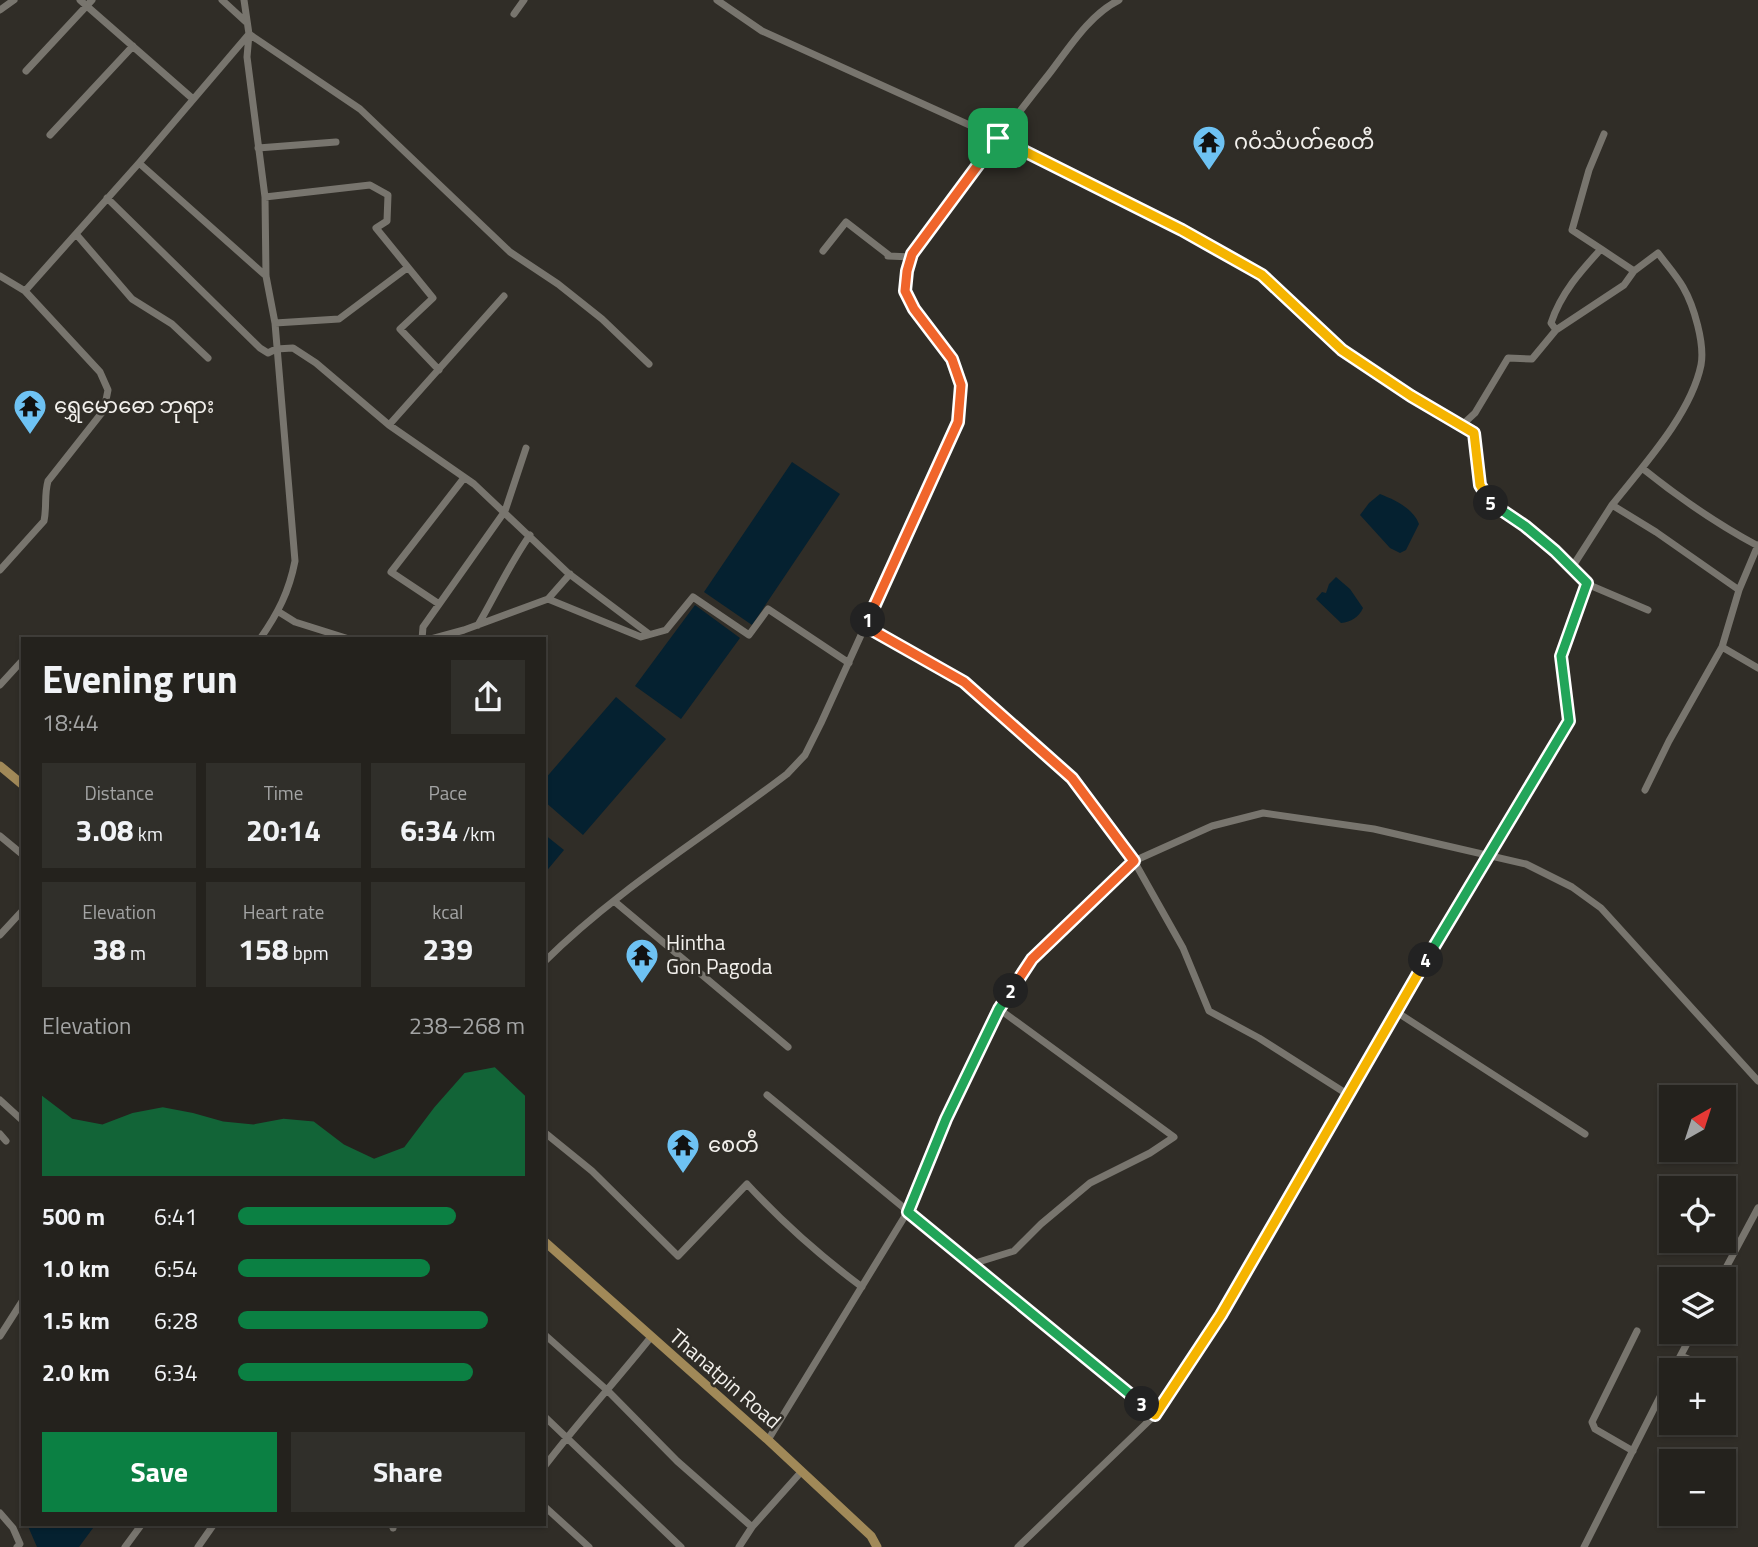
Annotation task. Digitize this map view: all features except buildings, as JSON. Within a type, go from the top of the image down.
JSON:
[{"type":"main road","points":[[0,766],[21,783]]},
{"type":"main road","name":"Thanatpin Road","points":[[546,1243],[802,1471],[872,1536],[877,1547]]},
{"type":"street","points":[[0,10],[14,0]]},
{"type":"street","points":[[222,0],[246,22]]},
{"type":"street","points":[[244,0],[249,34],[247,57],[265,197],[266,276],[275,323],[295,561],[291,582],[279,612],[261,637]]},
{"type":"street","points":[[514,14],[524,0]]},
{"type":"street","points":[[717,0],[762,32],[998,138],[1182,230],[1262,275],[1342,350],[1411,396],[1474,433],[1480,485],[1489,501],[1555,551],[1587,583],[1648,610]]},
{"type":"street","points":[[546,960],[568,938],[614,901],[787,774],[805,755],[958,422],[961,385],[952,359],[914,309],[905,291],[912,257],[998,138],[1089,23],[1109,5],[1119,0]]},
{"type":"street","points":[[26,71],[86,2],[193,99]]},
{"type":"street","points":[[25,291],[249,34]]},
{"type":"street","points":[[249,34],[360,109],[510,252],[558,284],[602,319],[649,364]]},
{"type":"street","points":[[50,135],[133,46]]},
{"type":"street","points":[[1604,134],[1589,170],[1573,230],[1634,271]]},
{"type":"street","points":[[258,148],[336,142]]},
{"type":"street","points":[[139,163],[266,276]]},
{"type":"street","points":[[265,197],[370,186],[388,195],[387,221],[376,228],[433,298],[400,329],[439,370]]},
{"type":"street","points":[[107,198],[260,348],[268,354],[276,349],[293,348],[304,356],[389,425],[464,478],[570,574],[649,634]]},
{"type":"street","points":[[823,251],[846,222],[888,256],[912,257]]},
{"type":"street","points":[[76,234],[132,299],[172,324],[208,358]]},
{"type":"street","points":[[1556,330],[1550,323],[1558,303],[1577,275],[1601,249]]},
{"type":"street","points":[[1462,425],[1475,413],[1508,358],[1532,359],[1556,330],[1623,285],[1634,271],[1658,253],[1684,287],[1697,319],[1702,361],[1699,374],[1685,405],[1642,468],[1612,505],[1571,569]]},
{"type":"street","points":[[275,323],[339,319],[407,268]]},
{"type":"street","points":[[0,276],[25,291],[100,372],[108,390],[104,410],[48,481],[44,493],[44,521],[0,570]]},
{"type":"street","points":[[389,425],[504,296]]},
{"type":"street","points":[[422,637],[423,627],[504,512],[526,448]]},
{"type":"street","points":[[1642,468],[1682,498],[1758,546],[1739,590],[1722,647],[1645,790]]},
{"type":"street","points":[[439,604],[391,572],[464,478]]},
{"type":"street","points":[[1612,505],[1739,590]]},
{"type":"street","points":[[478,625],[517,553],[530,536]]},
{"type":"street","points":[[438,637],[548,599],[570,574]]},
{"type":"street","points":[[1018,1547],[1155,1415],[1221,1315],[1395,1011],[1569,721],[1561,656],[1587,583]]},
{"type":"street","points":[[548,599],[641,637],[666,630],[693,597],[749,635],[768,608],[849,663]]},
{"type":"street","points":[[279,612],[295,622],[343,637]]},
{"type":"street","points":[[865,626],[964,682],[1072,778],[1134,861],[1183,947],[1209,1011],[1259,1038],[1347,1094]]},
{"type":"street","points":[[1722,647],[1758,668]]},
{"type":"street","points":[[0,685],[21,664]]},
{"type":"street","points":[[768,1440],[908,1212],[946,1119],[999,1009],[1032,959],[1134,861],[1212,826],[1263,813],[1374,829],[1525,864],[1572,887],[1601,908],[1758,1081]]},
{"type":"street","points":[[0,836],[21,853]]},
{"type":"street","points":[[614,901],[788,1047]]},
{"type":"street","points":[[0,935],[21,912]]},
{"type":"street","points":[[972,1264],[1014,1251],[1041,1224],[1090,1183],[1150,1153],[1174,1137],[999,1009]]},
{"type":"street","points":[[1395,1011],[1585,1134]]},
{"type":"street","points":[[767,1095],[1155,1415]]},
{"type":"street","points":[[0,1100],[21,1119]]},
{"type":"street","points":[[546,1134],[592,1171],[678,1256],[747,1184],[816,1253],[862,1287]]},
{"type":"street","points":[[1727,1267],[1758,1209]]},
{"type":"street","points":[[0,1336],[21,1303]]},
{"type":"street","points":[[1633,1451],[1595,1429],[1592,1422],[1637,1331]]},
{"type":"street","points":[[546,1336],[608,1391],[677,1461],[752,1527]]},
{"type":"street","points":[[546,1463],[651,1337]]},
{"type":"street","points":[[1686,1358],[1681,1356],[1687,1344]]},
{"type":"street","points":[[1584,1547],[1659,1398]]},
{"type":"street","points":[[546,1418],[681,1547]]},
{"type":"street","points":[[739,1547],[752,1527],[802,1471]]},
{"type":"street","points":[[546,1508],[589,1547]]},
{"type":"street","points":[[0,1513],[13,1528],[19,1546]]},
{"type":"street","points":[[125,1547],[141,1526]]},
{"type":"street","points":[[198,1547],[213,1526]]},
{"type":"water","points":[[792,462],[840,494],[752,625],[704,592]]},
{"type":"water","points":[[1380,494],[1408,509],[1419,524],[1406,550],[1400,553],[1390,548],[1360,515]]},
{"type":"water","points":[[1336,577],[1350,589],[1363,608],[1348,622],[1341,623],[1316,599],[1322,592],[1326,593],[1329,584]]},
{"type":"water","points":[[695,605],[740,638],[681,719],[635,686]]},
{"type":"water","points":[[616,697],[666,739],[583,835],[546,803],[546,778]]},
{"type":"water","points":[[546,836],[564,850],[546,872]]},
{"type":"water","points":[[28,1526],[95,1526],[79,1547],[37,1547]]},
{"type":"place","name":"ဂဝံသံပတ်စေတီ","points":[[1209,172]]},
{"type":"place","name":"ရွှေမောဓော ဘုရား","points":[[30,436]]},
{"type":"place","name":"Hintha Gon Pagoda","points":[[642,985]]},
{"type":"place","name":"စေတီ","points":[[683,1175]]},
{"type":"route","points":[[998,138],[1182,230],[1262,275],[1342,350],[1411,396],[1474,433],[1480,485],[1489,501],[1555,551],[1587,583],[1561,656],[1568,695],[1569,721],[1395,1011],[1221,1315],[1155,1415],[908,1212],[946,1119],[999,1009],[1032,959],[1134,861],[1072,778],[964,682],[865,626],[958,422],[961,385],[952,359],[914,309],[905,291],[907,271],[912,254],[998,138]]}]
